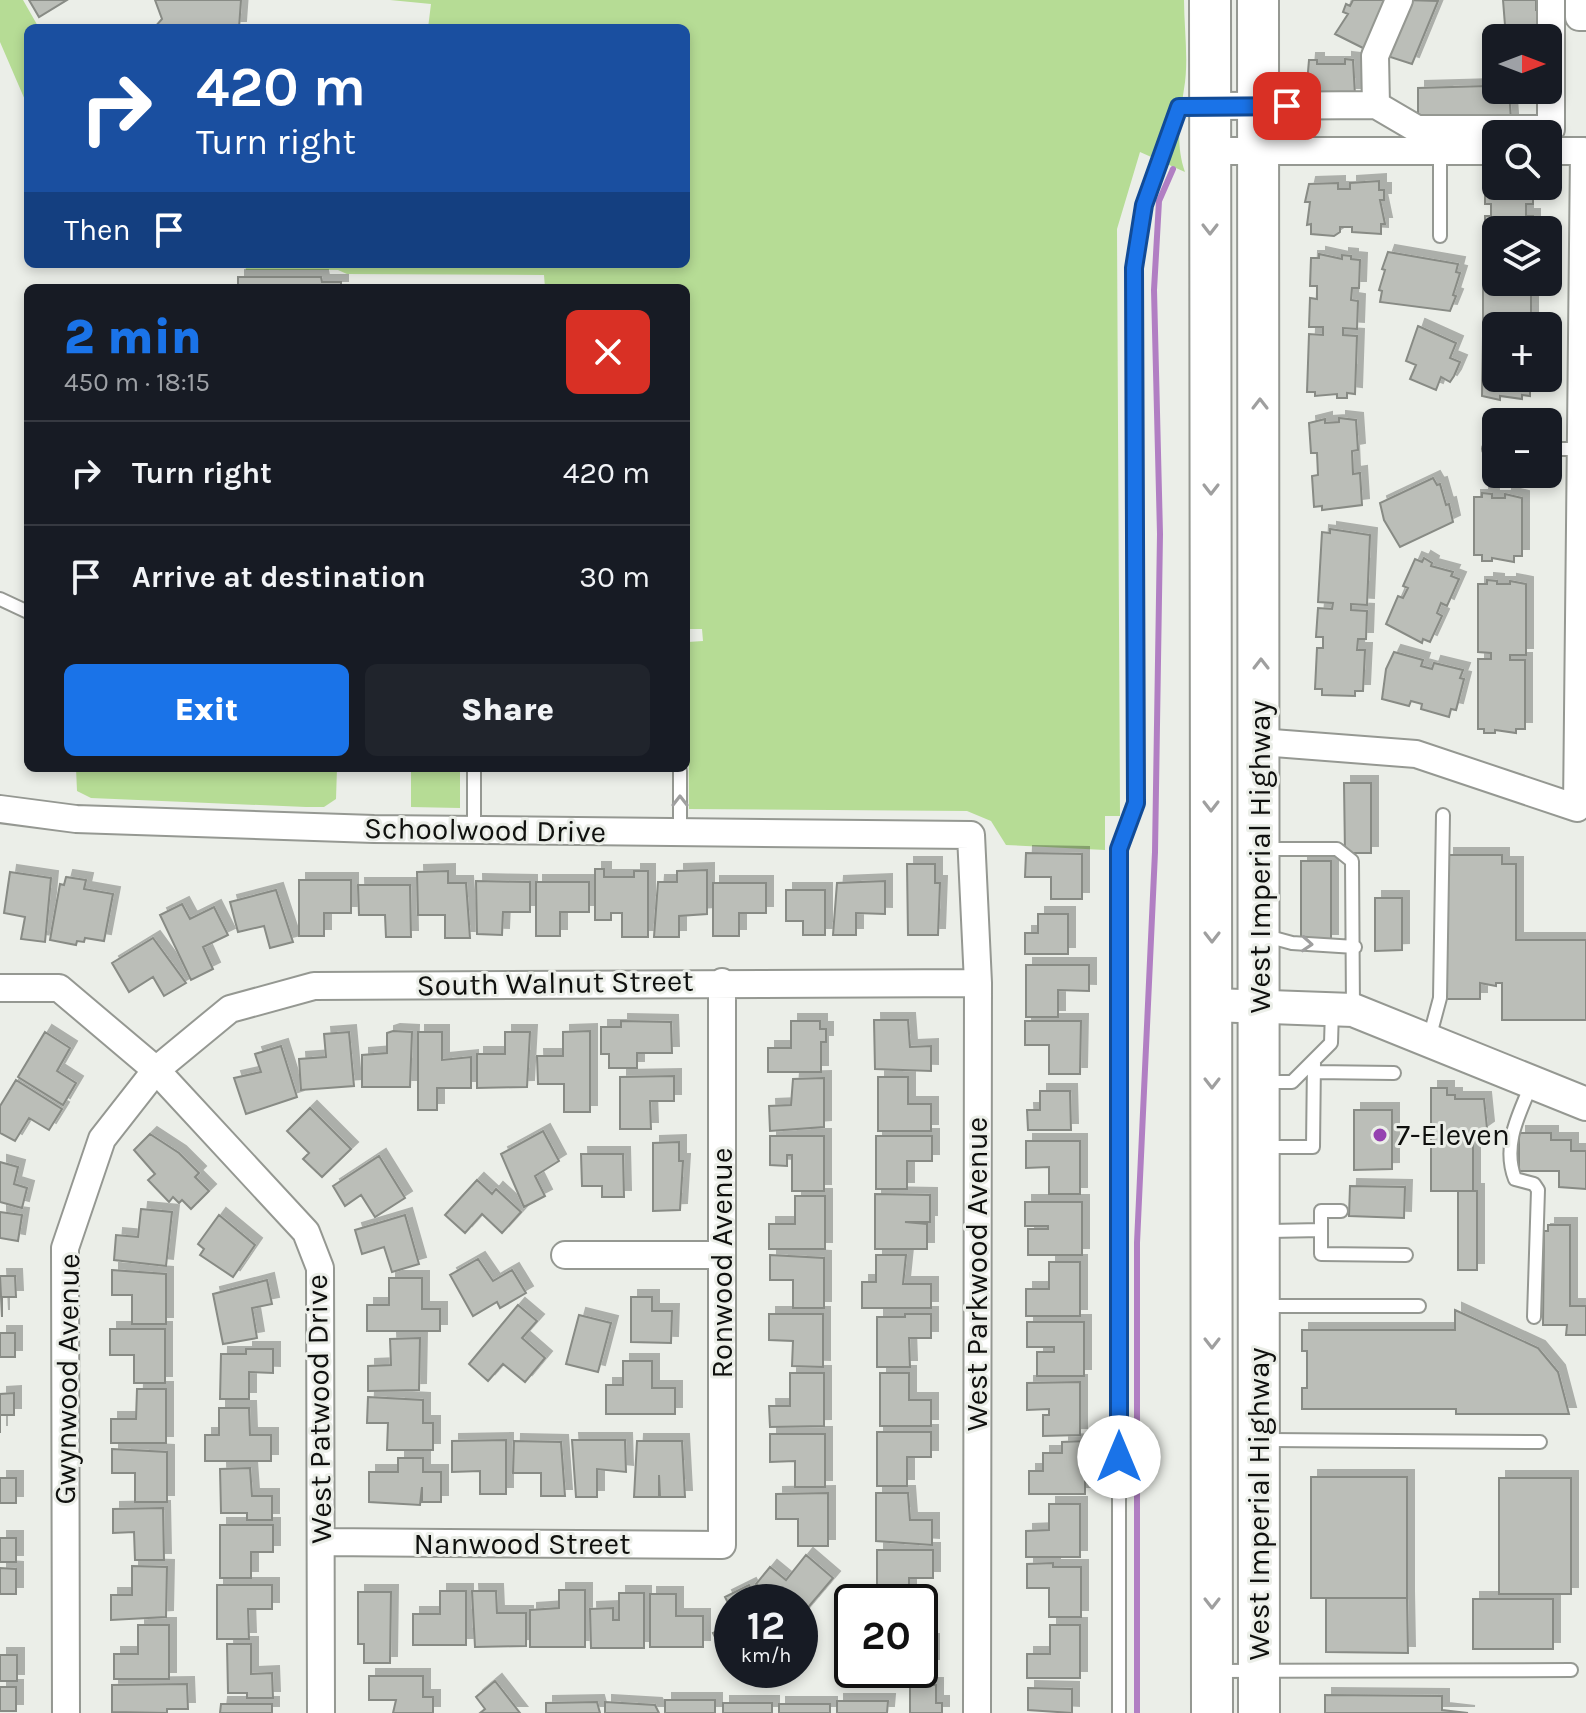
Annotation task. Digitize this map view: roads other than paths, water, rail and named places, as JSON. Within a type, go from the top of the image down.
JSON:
[{"type":"main road","name":"West Imperial Highway","points":[[1210,0],[1212,1713]]},
{"type":"main road","name":"West Imperial Highway","points":[[1258,0],[1261,742],[1259,1713]]},
{"type":"street","points":[[1376,105],[1375,56],[1399,0]]},
{"type":"street","points":[[1210,106],[1376,105],[1417,129],[1551,129],[1551,0]]},
{"type":"street","points":[[1210,151],[1482,151]]},
{"type":"street","points":[[1261,742],[1416,754],[1577,808],[1584,151],[1562,151]]},
{"type":"street","name":"Schoolwood Drive","points":[[0,809],[76,819],[474,831],[971,835]]},
{"type":"street","name":"West Parkwood Avenue","points":[[971,835],[978,983],[977,1713]]},
{"type":"street","name":"Ronwood Avenue","points":[[722,982],[722,1545]]},
{"type":"street","name":"South Walnut Street","points":[[156,1070],[230,1009],[314,986],[978,983]]},
{"type":"street","name":"West Patwood Drive","points":[[0,988],[59,988],[156,1070],[306,1232],[320,1268],[321,1713]]},
{"type":"street","points":[[1212,1005],[1342,1008],[1586,1104]]},
{"type":"street","name":"Gwynwood Avenue","points":[[66,1713],[65,1248],[102,1139],[156,1070]]},
{"type":"street","points":[[565,1255],[722,1255]]},
{"type":"street","name":"Nanwood Street","points":[[322,1542],[722,1545]]},
{"type":"lane","points":[[1119,1713],[1119,849],[1136,803],[1134,268],[1144,205],[1179,107],[1210,106]]},
{"type":"lane","points":[[1440,151],[1440,236]]},
{"type":"lane","points":[[1562,449],[1581,449]]},
{"type":"lane","points":[[0,599],[24,610]]},
{"type":"lane","points":[[474,772],[474,831]]},
{"type":"lane","points":[[680,772],[680,831]]},
{"type":"lane","points":[[1429,1041],[1440,998],[1443,815]]},
{"type":"lane","points":[[1259,848],[1337,849],[1352,861],[1355,947],[1331,1043],[1314,1066],[1292,1082],[1259,1082]]},
{"type":"lane","points":[[1259,934],[1292,943],[1355,947]]},
{"type":"lane","points":[[1314,1066],[1394,1073]]},
{"type":"lane","points":[[1259,1147],[1313,1147],[1314,1066]]},
{"type":"lane","points":[[1532,1083],[1512,1131],[1510,1156],[1515,1179],[1534,1184],[1538,1190],[1534,1317]]},
{"type":"lane","points":[[1341,1211],[1321,1211],[1321,1254],[1406,1255]]},
{"type":"lane","points":[[1259,1232],[1321,1230]]},
{"type":"lane","points":[[1259,1306],[1419,1306]]},
{"type":"lane","points":[[1258,1440],[1540,1442]]},
{"type":"lane","points":[[1212,1672],[1571,1670]]},
{"type":"waterway","points":[[1137,1713],[1137,1243],[1155,852],[1160,534],[1154,290],[1159,201],[1173,169]]},
{"type":"place","name":"7-Eleven","points":[[1380,1135]]}]
